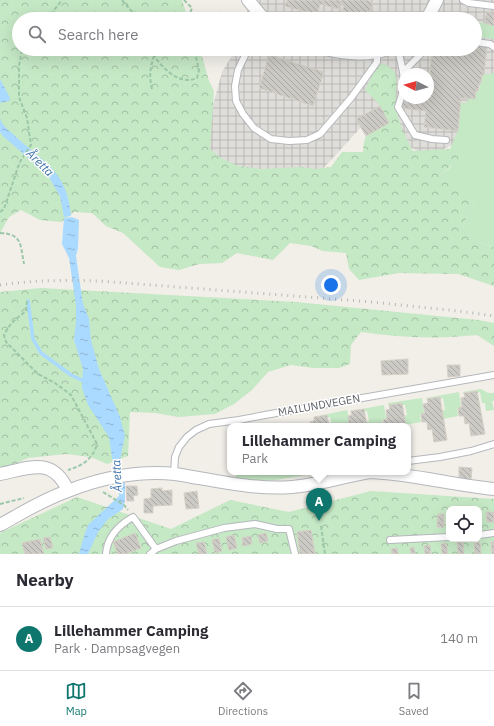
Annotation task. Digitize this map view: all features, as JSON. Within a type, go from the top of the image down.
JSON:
[{"type":"street","points":[[248,0],[258,12]]},
{"type":"street","points":[[431,12],[438,0]]},
{"type":"street","points":[[0,474],[40,467],[46,468],[53,470],[66,486]]},
{"type":"street","points":[[0,525],[39,504],[66,486],[125,476],[174,474],[260,487],[292,487],[355,475]]},
{"type":"street","points":[[408,475],[445,483],[494,490]]},
{"type":"lane","points":[[463,0],[469,3],[494,6]]},
{"type":"lane","points":[[482,43],[490,44],[494,47]]},
{"type":"lane","points":[[245,56],[238,70],[235,86],[236,101],[243,114],[254,128],[271,139],[289,141],[307,140],[320,134],[351,98],[380,56]]},
{"type":"lane","points":[[400,56],[402,68]]},
{"type":"lane","points":[[407,68],[419,56]]},
{"type":"lane","points":[[399,104],[398,107],[415,135],[432,140],[446,140]]},
{"type":"lane","name":"MAILUNDVEGEN","points":[[174,474],[175,457],[179,447],[187,437],[196,430],[209,424],[494,375]]},
{"type":"lane","points":[[411,461],[471,451],[494,444]]},
{"type":"lane","points":[[106,554],[107,545],[115,532],[125,522],[133,517],[156,548]]},
{"type":"lane","points":[[150,554],[156,548],[176,541],[224,528],[255,524],[277,529],[289,529],[295,554]]},
{"type":"lane","points":[[482,535],[494,534]]},
{"type":"lane","points":[[390,540],[446,537]]},
{"type":"path","points":[[52,12],[62,0]]},
{"type":"path","points":[[122,0],[133,12]]},
{"type":"path","points":[[184,0],[192,8],[191,12]]},
{"type":"path","points":[[0,212],[4,209],[18,167],[29,148],[30,142],[27,118],[19,96],[21,56]]},
{"type":"path","points":[[154,56],[167,71],[178,78],[191,80],[197,78],[199,70],[196,56]]},
{"type":"path","points":[[152,89],[149,80],[150,68],[154,56]]},
{"type":"path","points":[[0,233],[13,234],[18,238],[24,264]]},
{"type":"path","points":[[27,302],[26,311],[14,320],[7,328],[4,335],[6,342],[38,374],[55,383],[71,395],[97,444],[95,452],[88,461],[79,467],[67,471],[66,486]]},
{"type":"path","points":[[111,495],[124,505]]},
{"type":"path","points":[[321,526],[325,554]]},
{"type":"shaded area","points":[[247,0],[494,0],[494,74],[456,143],[427,157],[395,138],[386,100],[319,173],[229,171],[203,142],[222,72],[232,56],[482,56],[482,12],[247,12]]},
{"type":"green space","points":[[0,0],[182,0],[186,12],[12,12],[12,56],[202,56],[209,81],[214,91],[210,149],[221,158],[238,166],[261,169],[301,167],[315,169],[331,167],[342,152],[363,152],[368,132],[380,116],[379,104],[365,90],[380,63],[387,65],[395,72],[398,116],[404,134],[413,151],[454,149],[465,155],[441,174],[453,180],[475,205],[467,216],[463,227],[477,240],[494,247],[494,286],[458,274],[399,273],[359,280],[349,269],[346,253],[323,251],[311,246],[290,243],[273,260],[237,253],[222,263],[199,264],[179,270],[160,267],[123,233],[106,226],[92,213],[74,212],[61,222],[40,220],[21,210],[9,217],[0,233]]},
{"type":"green space","points":[[482,22],[494,23],[494,39],[482,38]]},
{"type":"green space","points":[[494,72],[494,247],[477,240],[463,227],[467,216],[475,205],[464,193],[441,174],[451,167],[454,149],[450,149],[458,130],[460,103],[467,103],[468,98],[475,99],[476,90],[479,90],[482,74],[491,74]]},
{"type":"green space","points":[[41,288],[296,302],[478,320],[494,323],[494,346],[477,335],[419,337],[390,336],[361,332],[351,345],[350,364],[339,368],[313,368],[291,365],[268,372],[252,390],[234,404],[215,414],[178,417],[156,413],[130,412],[128,456],[107,464],[91,457],[66,454],[28,458],[0,470],[0,292]]},
{"type":"green space","points":[[481,389],[488,393],[494,393],[494,401],[492,401],[494,410],[486,411],[485,403],[482,403],[480,392],[477,393],[476,391],[463,393]]},
{"type":"green space","points":[[459,392],[461,407],[457,408],[458,416],[443,419],[441,411],[445,410],[443,398],[439,399],[439,397],[426,399],[426,398]]},
{"type":"green space","points":[[422,398],[424,413],[420,414],[421,422],[404,423],[403,416],[407,415],[405,405],[401,405],[401,403],[388,405],[388,403]]},
{"type":"green space","points":[[384,405],[386,419],[382,420],[382,423],[365,423],[369,421],[367,411],[363,411],[363,409],[351,411]]},
{"type":"green space","points":[[347,410],[350,423],[331,423],[330,417],[326,418],[325,415],[313,417]]},
{"type":"green space","points":[[237,475],[306,475],[276,480],[258,481],[234,478]]},
{"type":"green space","points":[[371,491],[494,499],[494,554],[0,554],[0,533],[77,497],[171,529],[230,500],[289,512]]},
{"type":"water","points":[[0,79],[10,98],[9,101],[0,103]]},
{"type":"water","points":[[0,118],[7,129],[52,168],[59,177],[69,200],[71,216],[64,217],[60,196],[47,174],[0,132]]},
{"type":"water","points":[[72,217],[79,220],[78,248],[76,256],[83,304],[89,319],[91,340],[99,369],[120,417],[125,436],[120,460],[125,484],[125,500],[123,509],[108,519],[98,532],[88,554],[79,554],[88,525],[119,496],[119,492],[116,484],[109,437],[88,405],[82,388],[83,369],[74,340],[76,305],[69,258],[62,244],[64,218]]},
{"type":"building","points":[[287,0],[366,0],[373,2],[370,12],[345,12],[342,11],[344,6],[339,4],[338,9],[320,4],[318,12],[306,12],[285,6]]},
{"type":"building","points":[[487,11],[494,12],[494,26],[484,23]]},
{"type":"building","points":[[482,46],[487,46],[484,75],[482,75],[481,83],[479,83],[478,91],[476,91],[475,99],[461,98],[458,131],[424,127],[426,111],[401,108],[401,104],[434,104],[434,68],[430,68],[431,56],[482,56]]},
{"type":"building","points":[[269,56],[324,72],[313,106],[259,88]]},
{"type":"building","points":[[380,106],[389,123],[366,136],[356,119]]},
{"type":"building","points":[[408,359],[408,374],[382,375],[381,361]]},
{"type":"building","points":[[447,365],[460,365],[460,376],[448,377]]},
{"type":"building","points":[[477,391],[485,434],[471,436],[469,423],[465,424],[464,416],[459,416],[458,408],[462,407],[461,398],[465,397],[464,393]]},
{"type":"building","points":[[440,397],[447,440],[434,442],[432,429],[428,430],[427,422],[422,422],[421,414],[425,413],[423,404],[428,403],[427,399]]},
{"type":"building","points":[[402,403],[405,423],[384,423],[383,420],[387,419],[386,410],[390,409],[389,405]]},
{"type":"building","points":[[364,409],[366,423],[349,423],[348,416],[352,415],[351,411]]},
{"type":"building","points":[[327,415],[328,423],[310,423],[314,421],[314,417]]},
{"type":"building","points":[[459,467],[472,468],[471,480],[459,480]]},
{"type":"building","points":[[126,486],[137,486],[138,495],[133,496],[134,501],[127,501]]},
{"type":"building","points":[[162,488],[162,491],[172,490],[172,505],[153,506],[153,513],[144,513],[144,499],[151,498],[151,489]]},
{"type":"building","points":[[197,491],[199,508],[186,509],[184,493]]},
{"type":"building","points":[[486,512],[494,512],[494,522],[487,522]]},
{"type":"building","points":[[438,514],[444,514],[444,527],[437,527]]},
{"type":"building","points":[[311,530],[315,554],[300,554],[297,532]]},
{"type":"building","points":[[135,533],[141,548],[126,554],[118,554],[113,542]]},
{"type":"building","points":[[266,533],[268,541],[260,543],[258,535]]},
{"type":"building","points":[[234,535],[237,548],[229,550],[226,537]]},
{"type":"building","points":[[251,536],[252,544],[243,546],[242,538]]},
{"type":"building","points":[[50,537],[53,548],[46,549],[43,538]]},
{"type":"building","points":[[219,538],[222,551],[215,553],[212,540]]},
{"type":"building","points":[[40,539],[44,554],[25,554],[22,543]]},
{"type":"building","points":[[494,541],[494,554],[492,554],[491,542]]},
{"type":"building","points":[[204,542],[207,554],[199,554],[196,543]]},
{"type":"building","points":[[457,542],[463,542],[464,554],[458,554]]},
{"type":"building","points":[[480,542],[481,554],[475,554],[474,543]]},
{"type":"building","points":[[446,543],[448,554],[442,554],[441,544]]},
{"type":"building","points":[[430,545],[431,554],[425,554],[424,546]]},
{"type":"building","points":[[414,547],[415,554],[411,554],[410,548]]},
{"type":"building","points":[[397,548],[398,554],[392,554],[391,549]]},
{"type":"waterway","name":"Åretta","points":[[28,301],[33,339],[41,353],[71,375],[86,382]]},
{"type":"railway","points":[[0,285],[25,282],[75,280],[100,281],[372,302],[494,316]]},
{"type":"place","name":"Lillehammer Camping","points":[[319,521]]}]
